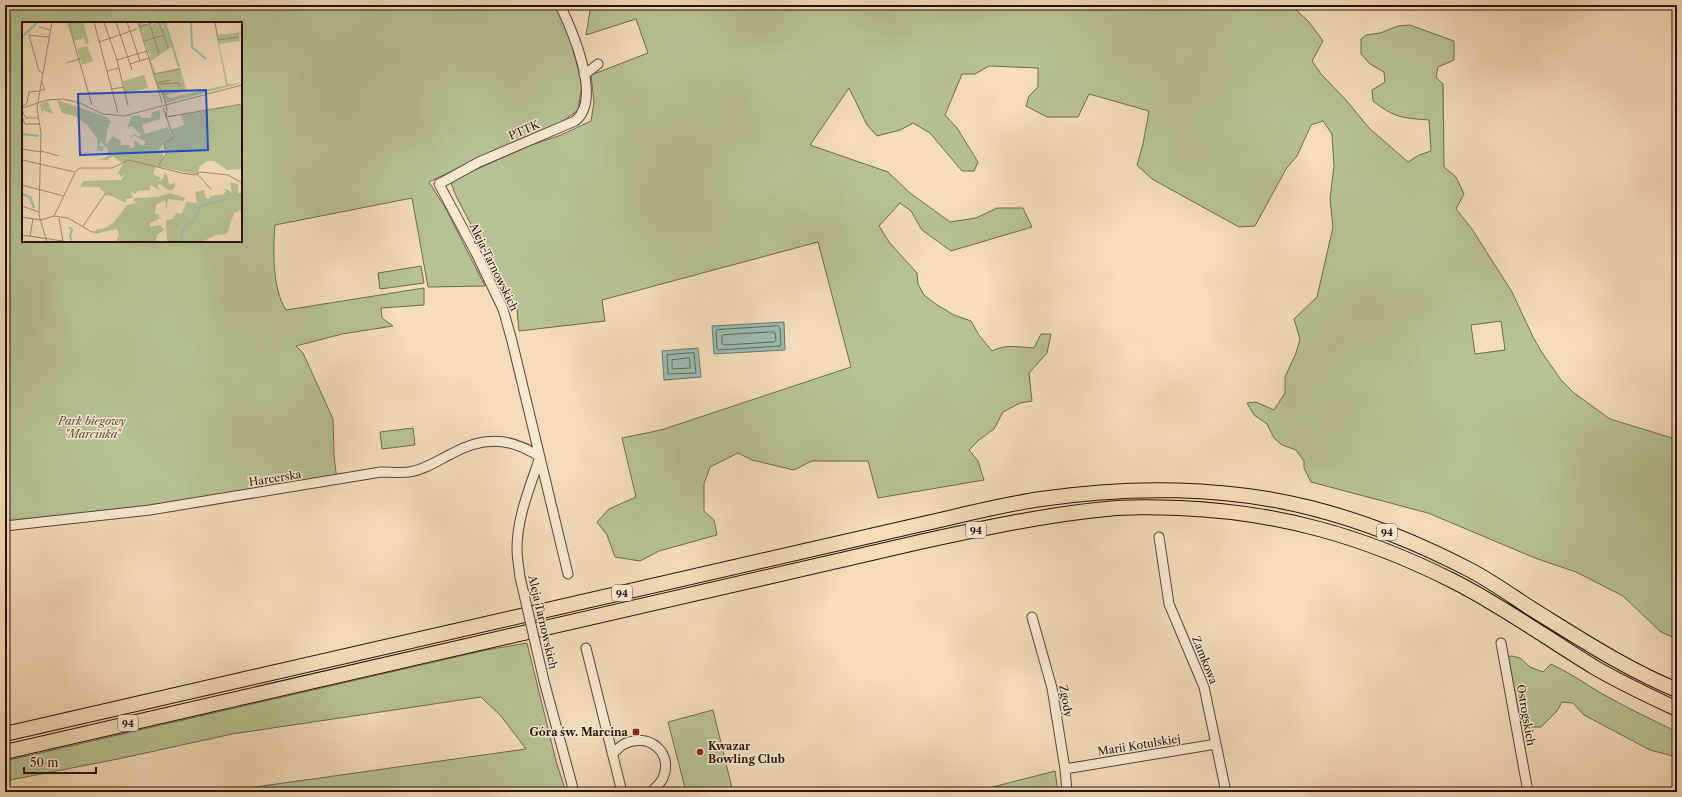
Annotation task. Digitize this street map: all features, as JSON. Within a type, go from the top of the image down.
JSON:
[{"type":"main road","name":"94","points":[[5,734],[873,535],[1039,499],[1091,492],[1147,490],[1196,491],[1243,496],[1310,508],[1364,523],[1420,546],[1472,570],[1614,659],[1677,690]]},
{"type":"main road","name":"94","points":[[5,752],[924,541],[1040,517],[1108,508],[1153,507],[1198,509],[1276,519],[1309,525],[1365,542],[1403,557],[1455,581],[1596,668],[1677,709]]},
{"type":"street","name":"PTTK","points":[[439,184],[479,162],[575,121],[581,117],[585,107],[586,87],[583,62],[576,40],[560,5]]},
{"type":"street","points":[[584,75],[598,64]]},
{"type":"street","name":"Aleja Tarnowskich","points":[[439,184],[476,253],[503,309],[568,574]]},
{"type":"street","name":"Harcerska","points":[[5,526],[150,510],[381,472],[409,472],[430,465],[452,452],[478,442],[500,441],[518,445],[540,457]]},
{"type":"street","name":"Aleja Tarnowskich","points":[[540,457],[527,495],[519,525],[517,550],[520,577],[544,681],[574,792]]},
{"type":"street","name":"Zamkowa","points":[[1159,537],[1169,604],[1204,688],[1226,792]]},
{"type":"street","name":"Zgody","points":[[1032,617],[1052,688],[1065,769],[1067,792]]},
{"type":"street","name":"Ostrogskich","points":[[1501,643],[1528,792]]},
{"type":"street","points":[[586,648],[622,792]]},
{"type":"street","points":[[612,754],[623,744],[632,741],[639,740],[656,744],[664,756],[664,773],[663,779],[650,792]]},
{"type":"street","name":"Marii Kotulskiej","points":[[1065,769],[1216,744]]},
{"type":"green space","name":"Park biegowy \"Marcinka\"","points":[[5,5],[558,5],[573,48],[582,85],[578,110],[558,125],[493,151],[429,182],[446,209],[485,286],[428,287],[412,198],[275,225],[274,269],[278,291],[286,310],[424,288],[424,305],[381,308],[382,318],[393,326],[342,334],[296,346],[303,353],[333,419],[334,456],[337,480],[5,526]]},
{"type":"green space","points":[[591,5],[1295,5],[1295,9],[1309,22],[1323,41],[1312,61],[1321,74],[1346,100],[1369,128],[1408,162],[1419,155],[1431,151],[1429,120],[1412,119],[1393,114],[1373,101],[1372,90],[1385,82],[1384,72],[1370,64],[1361,54],[1361,39],[1366,35],[1380,33],[1398,26],[1410,25],[1454,41],[1454,60],[1438,67],[1436,77],[1443,84],[1444,167],[1456,177],[1464,194],[1456,209],[1472,229],[1512,292],[1533,337],[1561,380],[1574,393],[1610,419],[1672,438],[1677,446],[1677,639],[1661,632],[1623,596],[1576,572],[1535,558],[1428,513],[1311,482],[1304,468],[1304,461],[1296,450],[1282,445],[1274,438],[1267,424],[1254,415],[1247,403],[1256,402],[1274,410],[1285,393],[1285,377],[1296,353],[1300,339],[1294,319],[1317,297],[1333,227],[1330,199],[1334,166],[1332,134],[1323,121],[1311,125],[1297,156],[1286,169],[1255,226],[1239,227],[1152,179],[1137,165],[1143,144],[1149,111],[1089,94],[1078,117],[1047,117],[1026,106],[1029,96],[1038,87],[1038,68],[989,66],[975,74],[962,74],[945,115],[957,128],[978,162],[974,171],[962,171],[930,133],[913,123],[900,130],[877,136],[867,125],[849,88],[810,145],[888,172],[910,193],[950,222],[976,218],[997,208],[1023,208],[1032,227],[951,251],[922,230],[911,211],[900,203],[879,226],[889,242],[917,273],[918,284],[924,295],[954,315],[971,321],[979,335],[992,351],[1002,347],[1034,348],[1041,334],[1051,334],[1047,353],[1029,373],[1032,401],[1020,403],[1003,412],[994,429],[979,440],[969,450],[978,461],[984,480],[878,498],[868,461],[812,461],[794,470],[752,460],[738,453],[710,467],[704,484],[704,511],[714,520],[717,535],[659,551],[640,561],[615,557],[607,535],[597,522],[609,509],[636,497],[622,438],[661,430],[851,367],[818,242],[602,300],[605,321],[519,331],[517,310],[457,198],[450,181],[529,146],[561,135],[591,121],[594,102],[591,75],[648,53],[636,19],[586,35]],"holes":[[[1501,321],[1505,350],[1475,354],[1471,325]]]},
{"type":"green space","points":[[421,266],[424,283],[380,289],[378,273]]},
{"type":"green space","points":[[413,428],[415,445],[382,449],[380,432]]},
{"type":"green space","points":[[527,643],[556,761],[566,792],[246,792],[248,788],[526,749],[501,716],[481,697],[232,734],[118,759],[5,781],[5,761],[486,650]]},
{"type":"green space","points":[[1512,656],[1520,658],[1530,667],[1543,672],[1551,664],[1599,692],[1677,732],[1677,757],[1650,750],[1584,715],[1573,703],[1562,702],[1557,711],[1541,727],[1530,727],[1516,719],[1505,657]]},
{"type":"green space","name":"Kwazar Bowling Club","points":[[713,710],[733,792],[686,792],[668,722]]},
{"type":"green space","points":[[1055,771],[1058,792],[973,792]]},
{"type":"water","points":[[784,322],[785,350],[714,354],[712,326]]},
{"type":"water","points":[[698,348],[701,377],[664,380],[662,351]]},
{"type":"place","name":"Góra św. Marcina","points":[[636,732]]},
{"type":"place","name":"Kwazar Bowling Club","points":[[700,752]]}]
